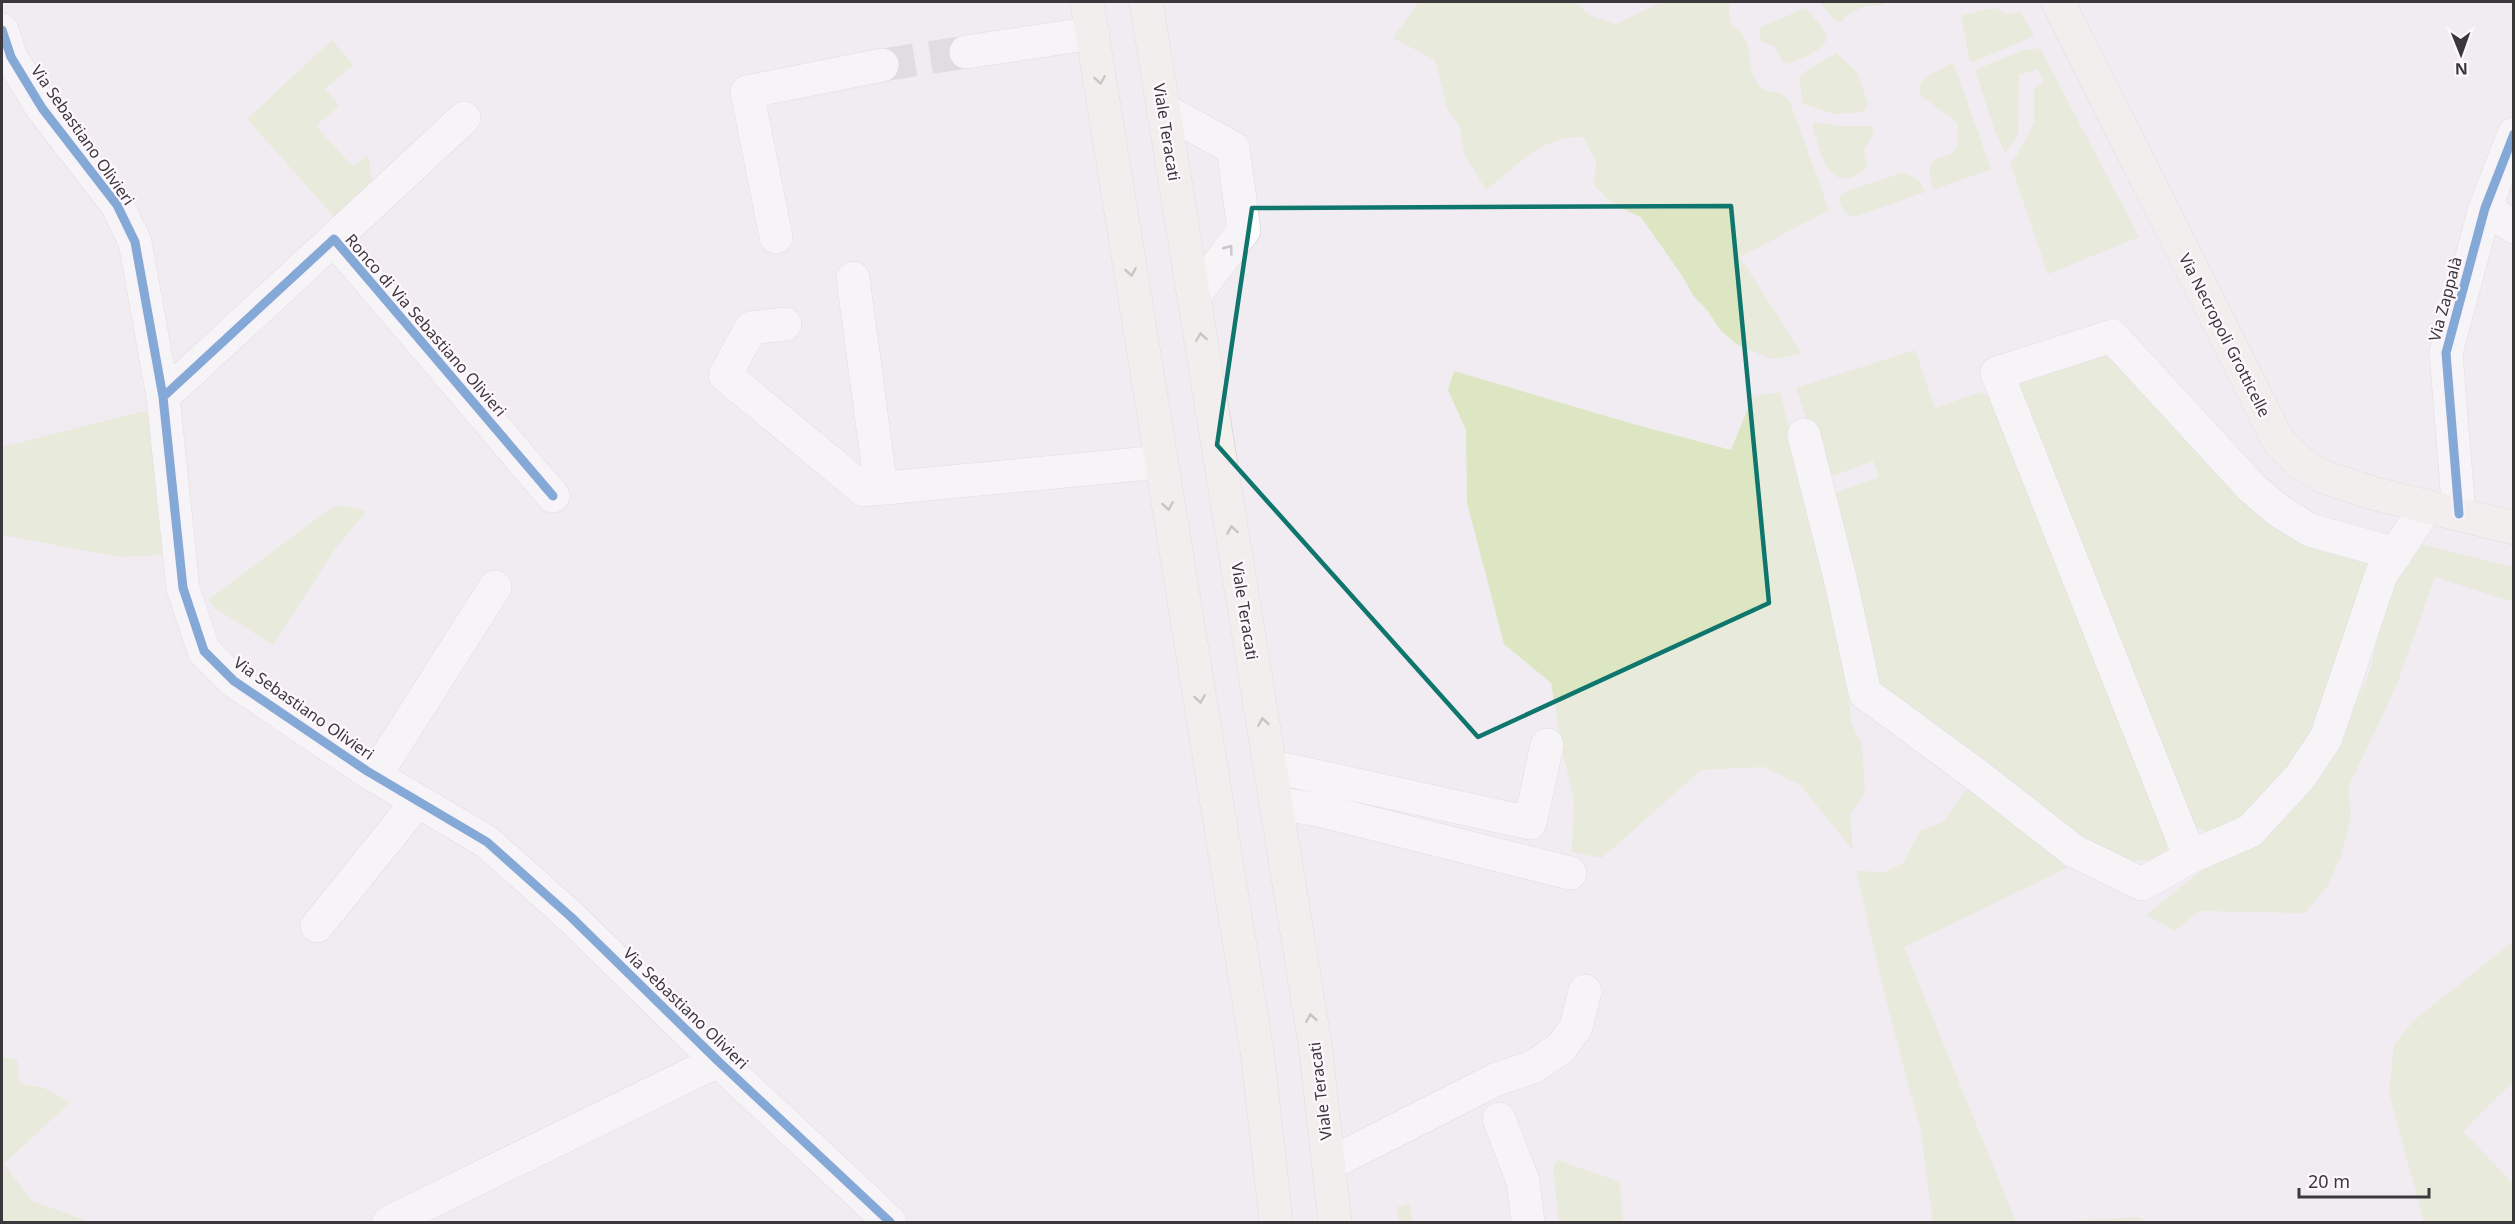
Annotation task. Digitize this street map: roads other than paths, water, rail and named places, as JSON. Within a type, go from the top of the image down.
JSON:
[{"type":"main road","name":"Viale Teracati","points":[[1146,2],[1315,1044],[1335,1222]]},
{"type":"main road","name":"Via Necropoli Grotticelle","points":[[2058,2],[2279,442],[2299,462],[2324,477],[2372,493],[2514,528]]},
{"type":"main road","points":[[1090,17],[1257,1051],[1276,1222]]},
{"type":"street","points":[[966,52],[1090,17]]},
{"type":"street","name":"Via Sebastiano Olivieri","points":[[2,30],[11,57],[42,108],[117,205],[135,242],[163,397],[183,588],[204,651],[234,681],[375,776],[487,842],[571,917],[890,1222]]},
{"type":"street","points":[[776,237],[747,92],[882,65]]},
{"type":"street","points":[[1164,111],[1233,148],[1244,230],[1194,296]]},
{"type":"street","points":[[334,239],[464,118]]},
{"type":"street","name":"Via Zappalà","points":[[2459,514],[2446,353],[2485,208],[2514,134]]},
{"type":"street","points":[[2485,208],[2514,227]]},
{"type":"street","name":"Ronco di Via Sebastiano Olivieri","points":[[163,397],[334,239],[553,496]]},
{"type":"street","points":[[852,278],[881,488]]},
{"type":"street","points":[[785,324],[751,328],[725,375],[864,490],[1161,462]]},
{"type":"street","points":[[2190,857],[1997,373],[2112,336],[2252,488],[2279,511],[2310,530],[2396,554]]},
{"type":"street","points":[[1804,435],[1841,582],[1865,693],[2074,851],[2142,884],[2190,857],[2250,831],[2300,777],[2326,738],[2381,575],[2427,506]]},
{"type":"street","points":[[375,776],[495,587]]},
{"type":"street","points":[[1270,766],[1530,823],[1547,745]]},
{"type":"street","points":[[317,926],[417,802]]},
{"type":"street","points":[[1276,803],[1319,810],[1570,873]]},
{"type":"street","points":[[1329,1164],[1497,1079],[1533,1067],[1561,1048],[1576,1028],[1585,991]]},
{"type":"street","points":[[389,1222],[718,1060]]},
{"type":"street","points":[[1498,1119],[1523,1181],[1528,1222]]},
{"type":"tunnel","points":[[882,65],[966,52]]}]
